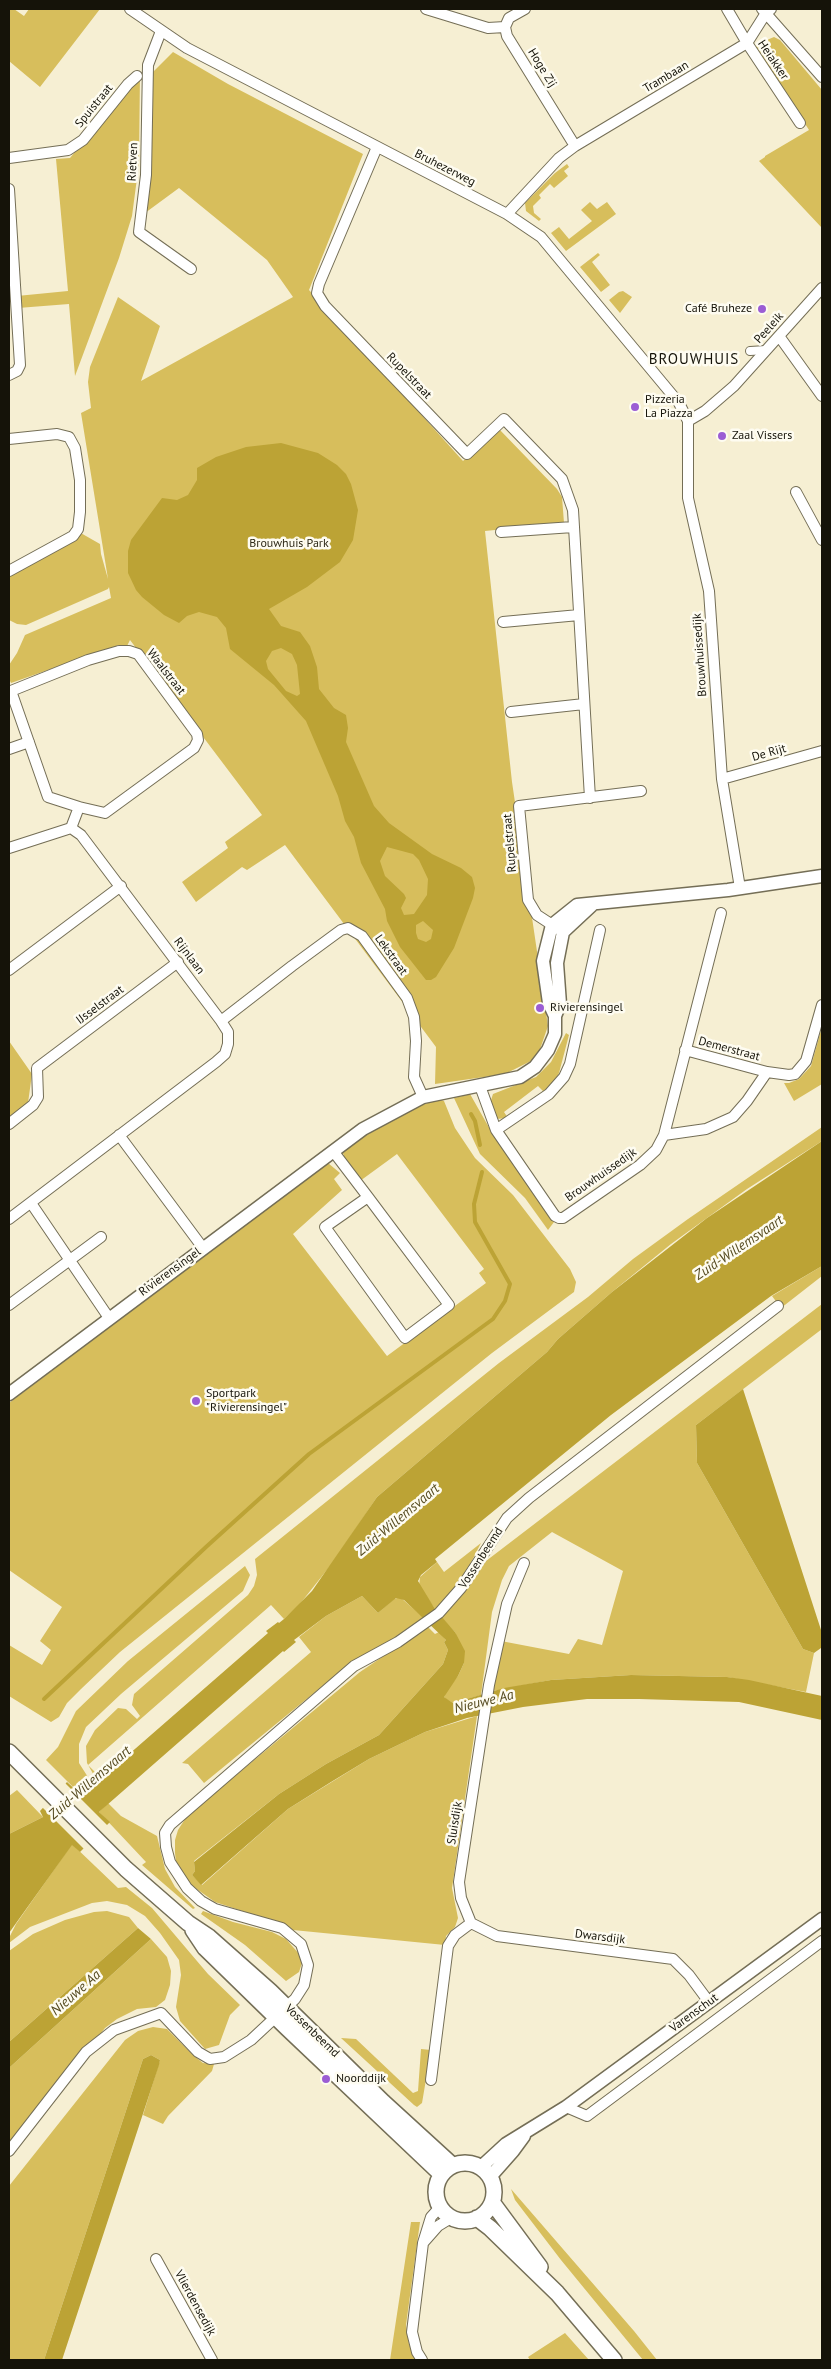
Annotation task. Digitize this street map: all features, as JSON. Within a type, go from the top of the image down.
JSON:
[{"type":"main road","name":"Vossenbeemd","points":[[9,1752],[126,1868],[188,1922],[209,1937],[287,2006],[383,2102],[447,2170]]},
{"type":"main road","name":"Vossenbeemd","points":[[188,1922],[205,1948],[275,2017],[447,2170]]},
{"type":"main road","points":[[467,2162],[485,2172],[493,2185],[492,2202],[483,2214],[477,2218],[462,2220],[451,2218],[440,2207],[436,2190],[447,2170],[467,2162]]},
{"type":"main road","points":[[492,2202],[528,2249],[557,2293]]},
{"type":"main road","points":[[477,2218],[490,2228],[557,2293],[614,2360]]},
{"type":"street","name":"Bruhezerweg","points":[[130,9],[187,48],[507,214],[541,237],[662,381],[679,403],[688,421]]},
{"type":"street","points":[[426,9],[488,28],[505,27],[509,18],[525,9]]},
{"type":"street","name":"Heiakker","points":[[727,9],[800,123]]},
{"type":"street","name":"Trambaan","points":[[507,214],[559,158],[575,146],[747,43],[766,10],[822,77]]},
{"type":"street","name":"Hoge Zij","points":[[505,27],[507,36],[575,146]]},
{"type":"street","name":"Rietven","points":[[161,31],[148,65],[146,175],[139,232],[191,269]]},
{"type":"street","name":"Spuistraat","points":[[9,158],[68,150],[82,140],[137,76]]},
{"type":"street","name":"Rupelstraat","points":[[377,147],[319,284],[317,293],[325,306],[467,454],[504,419],[562,479],[573,510],[590,798]]},
{"type":"street","points":[[9,188],[20,365],[17,371],[9,375]]},
{"type":"street","name":"Peeleik","points":[[688,421],[705,411],[734,386],[822,288]]},
{"type":"street","points":[[779,336],[822,396]]},
{"type":"street","points":[[750,351],[766,350]]},
{"type":"street","name":"Brouwhuissedijk","points":[[688,421],[688,498],[709,591],[722,779],[740,888]]},
{"type":"street","points":[[9,439],[57,434],[68,437],[75,448],[80,480],[78,529],[73,536],[9,571]]},
{"type":"street","points":[[796,492],[822,540]]},
{"type":"street","points":[[501,532],[574,527]]},
{"type":"street","points":[[503,622],[579,616]]},
{"type":"street","name":"Waalstraat","points":[[119,651],[129,651],[138,654],[198,734],[198,740],[194,748],[105,812],[79,807],[48,797],[11,691],[88,660],[119,651]]},
{"type":"street","points":[[511,712],[584,704]]},
{"type":"street","points":[[9,749],[29,742]]},
{"type":"street","name":"De Rijt","points":[[722,779],[822,751]]},
{"type":"street","name":"Rupelstraat","points":[[558,928],[537,916],[528,900],[519,806],[641,791]]},
{"type":"street","points":[[9,848],[71,828],[79,807]]},
{"type":"street","name":"Rijnlaan","points":[[9,1220],[225,1054],[228,1044],[228,1032],[221,1021],[121,886],[81,835],[71,828]]},
{"type":"street","points":[[558,928],[577,905],[740,888],[822,876]]},
{"type":"street","points":[[9,970],[121,886]]},
{"type":"street","name":"Brouwhuissedijk","points":[[480,1086],[496,1130],[555,1216],[559,1218],[563,1218],[640,1165],[656,1150],[664,1135],[721,913]]},
{"type":"street","name":"Lekstraat","points":[[221,1021],[341,930],[348,928],[362,936],[407,998],[414,1017],[416,1041],[414,1077],[423,1097]]},
{"type":"street","name":"Rivierensingel","points":[[9,1394],[363,1129],[423,1097],[520,1077],[535,1067],[548,1050],[555,1034],[555,1016],[549,1003],[543,961],[558,928]]},
{"type":"street","points":[[496,1130],[549,1094],[564,1077],[570,1064],[600,930]]},
{"type":"street","name":"IJsselstraat","points":[[9,1124],[33,1105],[38,1097],[37,1068],[178,962]]},
{"type":"street","name":"Demerstraat","points":[[685,1050],[767,1072],[790,1076],[795,1074],[806,1061],[822,1005]]},
{"type":"street","name":"Demerstraat","points":[[664,1135],[706,1129],[733,1117],[747,1101],[767,1072]]},
{"type":"street","points":[[119,1135],[203,1248]]},
{"type":"street","points":[[333,1151],[448,1305],[405,1338],[325,1227],[368,1198]]},
{"type":"street","points":[[31,1203],[109,1318]]},
{"type":"street","points":[[9,1305],[100,1238]]},
{"type":"street","name":"Vossenbeemd","points":[[287,2006],[304,1985],[307,1973],[308,1965],[301,1944],[282,1928],[214,1909],[201,1901],[176,1875],[166,1847],[165,1833],[182,1814],[354,1666],[398,1642],[439,1613],[466,1582],[507,1518],[528,1498],[778,1306]]},
{"type":"street","name":"Sluisdijk","points":[[471,1922],[461,1898],[459,1882],[489,1686],[507,1604],[524,1562]]},
{"type":"street","name":"Varenschut","points":[[485,2172],[506,2144],[526,2134],[566,2107],[822,1919]]},
{"type":"street","points":[[431,2080],[448,1946],[455,1934],[471,1922]]},
{"type":"street","name":"Dwarsdijk","points":[[471,1922],[497,1936],[673,1959],[689,1974],[709,2002]]},
{"type":"street","name":"Varenschut","points":[[566,2107],[587,2116],[822,1942]]},
{"type":"street","points":[[9,2151],[86,2052],[114,2030],[161,2013],[198,2052],[210,2059],[231,2054],[251,2040],[287,2006]]},
{"type":"street","points":[[422,2360],[417,2352],[412,2332],[423,2243],[430,2217],[440,2207]]},
{"type":"street","points":[[423,2243],[438,2226],[451,2218]]},
{"type":"street","name":"Vlierdensedijk","points":[[156,2259],[212,2360]]},
{"type":"green space","points":[[9,9],[14,9],[24,16],[29,9],[100,9],[40,87],[9,61]]},
{"type":"green space","points":[[774,37],[780,40],[822,90],[822,228],[759,161],[809,130],[755,45]]},
{"type":"green space","name":"Brouwhuis Park","points":[[173,52],[228,84],[363,154],[309,290],[463,461],[499,429],[557,489],[562,497],[564,523],[485,531],[512,782],[548,1026],[537,1058],[505,1074],[435,1084],[436,1047],[285,845],[247,870],[242,867],[196,902],[182,882],[228,848],[225,842],[262,815],[130,640],[127,646],[119,645],[11,683],[9,679],[9,665],[25,635],[111,598],[109,587],[26,625],[17,624],[9,620],[9,575],[79,532],[100,544],[108,579],[81,413],[91,408],[88,382],[90,367],[118,297],[160,326],[141,381],[293,297],[267,260],[179,188],[145,213],[151,163],[152,73]]},
{"type":"green space","points":[[140,72],[139,163],[132,216],[119,258],[75,376],[69,304],[18,308],[17,296],[68,291],[56,159],[70,158]]},
{"type":"green space","points":[[567,164],[569,167],[564,171],[568,176],[554,188],[550,184],[539,195],[541,198],[533,206],[534,213],[541,219],[539,221],[526,211],[525,203],[555,173]]},
{"type":"green space","points":[[590,202],[597,209],[607,202],[616,214],[566,251],[551,233],[559,227],[569,239],[592,221],[581,210]]},
{"type":"green space","points":[[598,253],[600,255],[592,262],[610,285],[601,292],[580,267]]},
{"type":"green space","points":[[623,291],[632,297],[620,313],[609,300]]},
{"type":"green space","points":[[822,1027],[822,1084],[794,1101],[784,1083],[799,1079],[811,1066]]},
{"type":"green space","points":[[566,1033],[569,1035],[559,1073],[554,1083],[544,1092],[538,1086],[504,1112],[508,1118],[496,1119],[490,1103],[493,1094],[536,1077],[551,1062]]},
{"type":"green space","points":[[9,1041],[32,1074],[28,1103],[9,1117]]},
{"type":"green space","points":[[470,1094],[491,1131],[554,1222],[548,1230],[525,1198],[480,1154],[454,1098]]},
{"type":"green space","points":[[439,1099],[444,1101],[455,1128],[475,1158],[513,1195],[570,1269],[576,1282],[574,1292],[492,1353],[120,1652],[67,1703],[59,1717],[51,1722],[9,1696],[9,1645],[42,1665],[51,1650],[40,1641],[62,1607],[9,1570],[9,1403],[328,1163],[340,1173],[334,1179],[342,1190],[293,1234],[387,1356],[486,1283],[479,1273],[484,1269],[397,1154],[360,1181],[342,1159],[344,1155],[341,1151],[386,1123],[422,1105]]},
{"type":"green space","points":[[822,1127],[822,1141],[747,1189],[671,1244],[612,1292],[558,1339],[547,1352],[377,1497],[334,1561],[299,1605],[284,1619],[271,1605],[88,1765],[86,1746],[95,1730],[118,1708],[126,1709],[137,1719],[140,1716],[132,1705],[134,1694],[248,1595],[254,1586],[257,1575],[255,1559],[499,1363],[588,1297],[633,1259]]},
{"type":"green space","points":[[822,1266],[822,1276],[781,1308],[772,1296]]},
{"type":"green space","points":[[822,1304],[822,1329],[696,1425],[697,1463],[803,1649],[814,1653],[806,1692],[727,1677],[631,1675],[551,1680],[493,1691],[501,1641],[569,1654],[578,1639],[602,1645],[623,1571],[552,1532],[509,1566],[502,1580],[492,1612],[481,1695],[453,1703],[446,1699],[444,1697],[446,1691],[458,1676],[464,1663],[455,1632],[440,1616],[464,1591],[486,1561]]},
{"type":"green space","points":[[481,1543],[460,1584],[435,1609],[419,1586],[420,1577],[437,1562],[444,1572]]},
{"type":"green space","points":[[245,1566],[250,1575],[243,1591],[121,1694],[86,1727],[79,1744],[79,1763],[93,1785],[81,1795],[46,1760],[58,1747],[76,1711],[128,1661]]},
{"type":"green space","points":[[362,1596],[378,1613],[394,1599],[400,1597],[425,1619],[407,1633],[353,1661],[204,1783],[188,1764],[182,1763],[311,1652],[299,1637],[326,1616]]},
{"type":"green space","points":[[431,1624],[428,1627],[435,1634],[439,1632],[446,1640],[444,1642],[448,1650],[443,1664],[379,1735],[326,1764],[279,1794],[194,1861],[195,1871],[192,1875],[202,1885],[288,1809],[369,1759],[425,1732],[477,1716],[452,1888],[458,1918],[455,1927],[446,1936],[445,1945],[293,1930],[285,1925],[215,1902],[191,1885],[176,1862],[175,1853],[175,1840],[178,1830],[187,1816],[360,1672]]},
{"type":"green space","points":[[88,1765],[99,1776],[96,1779]]},
{"type":"green space","points":[[17,1790],[43,1817],[9,1834],[9,1796]]},
{"type":"green space","points":[[108,1803],[121,1816],[157,1836],[165,1869],[175,1887],[195,1908],[193,1909],[142,1865],[146,1862],[99,1812]]},
{"type":"green space","points":[[72,1844],[118,1888],[126,1887],[152,1908],[208,1974],[240,2005],[230,2015],[219,2045],[205,2049],[180,2021],[176,2007],[181,1975],[179,1960],[145,1916],[127,1905],[107,1901],[92,1903],[30,1927],[9,1943],[9,1938],[16,1924]]},
{"type":"green space","points":[[107,1911],[129,1917],[138,1928],[9,2042],[9,1951],[33,1934],[65,1920],[94,1912]]},
{"type":"green space","points":[[203,1911],[233,1922],[272,1932],[286,1939],[300,1955],[302,1963],[299,1972],[286,1981],[245,1945],[201,1914]]},
{"type":"green space","points":[[151,1939],[167,1957],[171,1971],[170,1985],[165,2000],[156,2007],[137,2009],[117,2019],[105,2028],[9,2148],[9,2068]]},
{"type":"green space","points":[[153,2027],[167,2029],[203,2063],[214,2064],[212,2071],[168,2116],[163,2124],[143,2115],[160,2060],[151,2055],[143,2059],[44,2360],[9,2360],[9,2186],[125,2040],[138,2031]]},
{"type":"green space","points":[[341,2038],[356,2039],[413,2093],[418,2091],[421,2049],[431,2050],[422,2103],[417,2107],[414,2105]]},
{"type":"green space","points":[[511,2189],[657,2360],[643,2360],[561,2260],[515,2200]]},
{"type":"green space","points":[[411,2222],[420,2222],[406,2325],[409,2344],[416,2360],[390,2360]]},
{"type":"green space","points":[[565,2333],[589,2360],[530,2360],[528,2357]]},
{"type":"water","points":[[281,443],[318,453],[337,465],[346,474],[351,484],[358,510],[353,540],[340,562],[307,587],[269,609],[281,626],[300,632],[310,646],[317,667],[319,689],[334,708],[346,715],[348,728],[346,742],[374,806],[389,823],[432,854],[461,868],[472,877],[475,888],[473,898],[454,948],[436,977],[431,980],[426,980],[400,947],[387,921],[385,909],[361,863],[354,837],[345,821],[338,796],[306,721],[274,685],[230,649],[226,628],[217,617],[199,612],[187,616],[179,623],[164,615],[142,597],[136,590],[128,573],[128,551],[131,540],[162,498],[177,500],[188,495],[197,480],[197,468],[216,457],[246,447]],"holes":[[[281,648],[292,654],[297,665],[300,694],[297,696],[286,691],[268,669],[266,661],[272,651]],[[387,847],[413,854],[419,860],[428,879],[427,895],[414,914],[404,915],[401,908],[406,898],[385,876],[380,861]],[[423,921],[433,930],[431,939],[426,942],[418,939],[416,925]]]},
{"type":"water","points":[[822,1141],[822,1266],[771,1296],[611,1415],[435,1559],[437,1562],[421,1575],[418,1581],[435,1609],[455,1632],[465,1651],[464,1663],[444,1697],[453,1703],[504,1688],[551,1680],[631,1675],[727,1677],[822,1696],[822,1720],[739,1702],[639,1699],[587,1699],[523,1707],[467,1718],[425,1732],[369,1759],[331,1782],[288,1809],[201,1885],[192,1875],[195,1871],[194,1862],[279,1794],[326,1764],[379,1735],[443,1664],[448,1650],[444,1642],[446,1640],[404,1600],[396,1598],[378,1613],[362,1596],[326,1616],[294,1640],[296,1642],[283,1651],[99,1812],[110,1822],[80,1852],[72,1845],[9,1933],[9,1834],[43,1817],[40,1811],[67,1782],[81,1795],[104,1775],[103,1773],[120,1762],[268,1633],[266,1631],[284,1619],[312,1591],[377,1497],[547,1352],[558,1339],[612,1292],[707,1218]]},
{"type":"water","points":[[743,1389],[822,1633],[821,1648],[814,1653],[803,1649],[697,1463],[696,1425]]},
{"type":"water","name":"Nieuwe Aa","points":[[138,1928],[151,1939],[9,2068],[9,2042]]},
{"type":"water","points":[[151,2055],[160,2060],[159,2065],[62,2360],[44,2360],[143,2059]]},
{"type":"pier","points":[[64,1782],[109,1827],[85,1850],[41,1806]]},
{"type":"waterway","points":[[471,1114],[475,1121],[480,1145]]},
{"type":"waterway","points":[[44,1699],[206,1547],[309,1454],[493,1319],[505,1301],[510,1284],[475,1222],[474,1204],[482,1172]]},
{"type":"place","name":"Café Bruheze","points":[[762,309]]},
{"type":"place","name":"Pizzeria La Piazza","points":[[635,407]]},
{"type":"place","name":"Zaal Vissers","points":[[722,436]]},
{"type":"place","name":"Rivierensingel","points":[[540,1008]]},
{"type":"place","name":"Sportpark \"Rivierensingel\"","points":[[196,1401]]},
{"type":"place","name":"Noorddijk","points":[[326,2079]]},
{"type":"district","name":"BROUWHUIS","points":[[694,360]]},
{"type":"water label","name":"Zuid-Willemsvaart","points":[[739,1248]]},
{"type":"water label","name":"Zuid-Willemsvaart","points":[[398,1520]]},
{"type":"water label","name":"Zuid-Willemsvaart","points":[[90,1783]]}]
